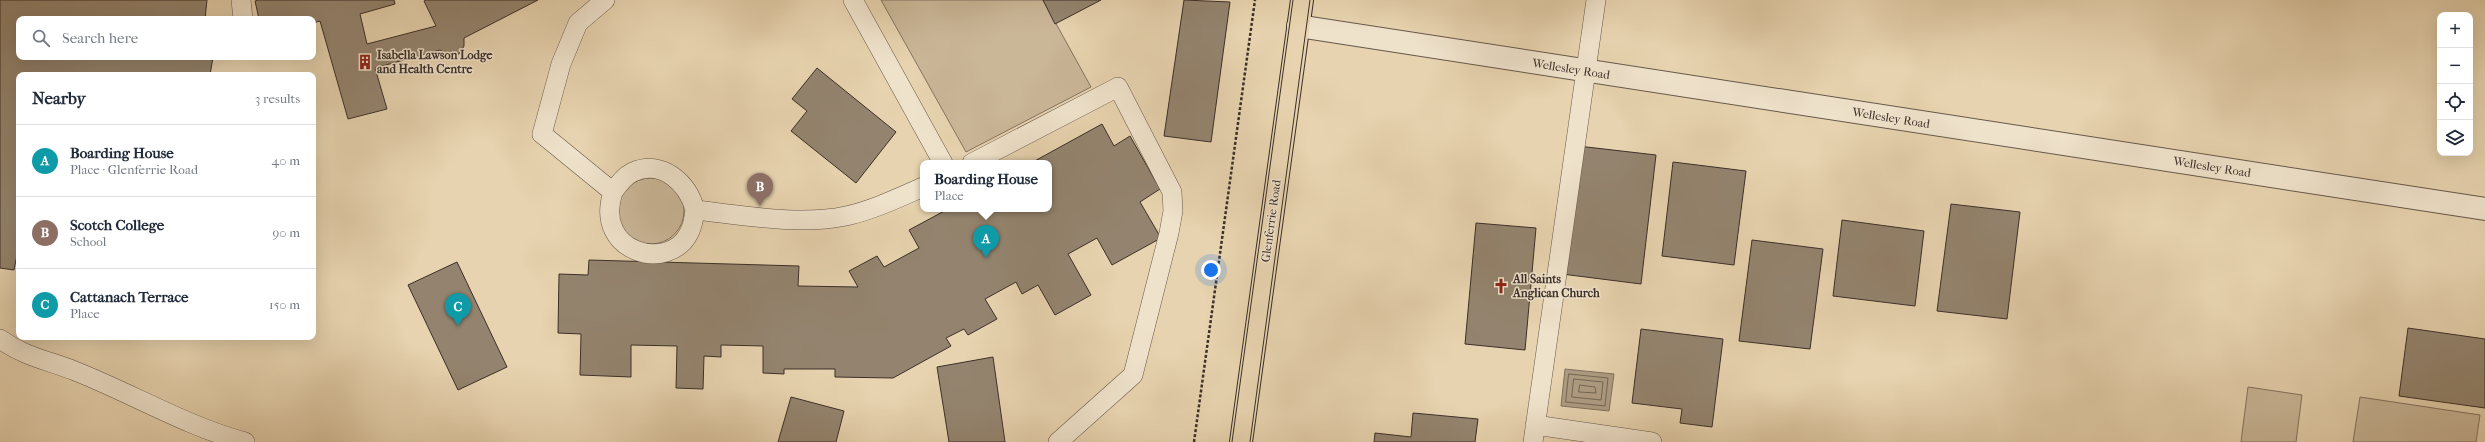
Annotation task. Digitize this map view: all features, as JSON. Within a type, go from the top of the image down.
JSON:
[{"type":"main road","name":"Glenferrie Road","points":[[1240,442],[1302,0]]},
{"type":"street","name":"Wellesley Road","points":[[1298,26],[2485,209]]},
{"type":"lane","points":[[241,0],[243,16]]},
{"type":"lane","points":[[605,0],[578,23],[561,64],[542,134],[613,192]]},
{"type":"lane","points":[[853,0],[941,160]]},
{"type":"lane","points":[[1596,0],[1534,433],[1652,442]]},
{"type":"lane","points":[[978,160],[1118,87],[1172,192],[1173,211],[1169,233],[1134,375],[1058,442]]},
{"type":"lane","points":[[647,168],[660,170],[674,175],[684,184],[692,197],[695,210],[689,235],[679,245],[666,252],[652,254],[636,251],[622,243],[613,231],[608,218],[609,204],[613,192],[632,172],[647,168]]},
{"type":"lane","points":[[695,210],[808,219],[846,216],[884,204],[920,187]]},
{"type":"lane","points":[[0,339],[18,352],[76,371],[215,434],[245,442]]},
{"type":"path","points":[[1194,442],[1255,0]]},
{"type":"shaded area","points":[[881,0],[1043,0],[1091,87],[966,152]]},
{"type":"shaded area","points":[[645,178],[657,178],[664,180],[675,187],[682,198],[684,211],[682,224],[675,235],[664,242],[657,244],[645,244],[638,242],[627,235],[620,224],[618,217],[618,205],[620,198],[627,187],[638,180]]},
{"type":"shaded area","points":[[2248,387],[2302,395],[2296,442],[2241,442]]},
{"type":"shaded area","points":[[2360,397],[2480,415],[2476,442],[2353,442]]},
{"type":"water","points":[[1565,369],[1614,374],[1609,411],[1561,406]]},
{"type":"building","points":[[0,0],[207,0],[205,16],[16,16],[16,60],[212,60],[210,72],[16,72],[16,260],[14,270],[0,268]]},
{"type":"building","name":"Isabella Lawson Lodge and Health Centre","points":[[394,0],[395,4],[360,14],[367,44],[436,26],[424,1],[426,0],[538,0],[464,38],[464,46],[459,54],[447,55],[440,50],[375,68],[387,109],[348,119],[320,21],[316,22],[316,16],[258,16],[255,1]]},
{"type":"building","points":[[1043,0],[1101,0],[1055,24]]},
{"type":"building","points":[[1184,0],[1230,2],[1211,142],[1164,136]]},
{"type":"building","points":[[817,68],[896,132],[856,183],[791,131],[807,111],[792,99]]},
{"type":"building","points":[[1102,124],[1114,146],[1130,136],[1160,189],[1140,202],[1161,238],[1112,265],[1097,238],[1068,254],[1091,295],[1055,315],[1038,285],[1022,294],[1016,282],[985,299],[997,319],[968,335],[964,329],[946,338],[951,346],[893,378],[835,377],[835,369],[784,369],[784,374],[763,373],[763,346],[721,345],[721,357],[704,356],[703,389],[676,388],[677,346],[631,345],[631,377],[580,375],[581,334],[558,333],[559,274],[588,275],[589,260],[799,266],[798,286],[858,287],[849,271],[877,256],[884,267],[919,248],[909,230],[942,212],[1052,212],[1052,160],[1036,160]]},
{"type":"building","points":[[1578,146],[1656,155],[1641,284],[1562,274]]},
{"type":"building","points":[[1673,162],[1746,171],[1734,265],[1662,256]]},
{"type":"building","points":[[1951,204],[2020,212],[2007,319],[1937,311]]},
{"type":"building","points":[[1842,220],[1924,231],[1915,306],[1833,296]]},
{"type":"building","name":"All Saints Anglican Church","points":[[1476,223],[1536,228],[1525,350],[1465,344]]},
{"type":"building","points":[[1752,240],[1823,249],[1810,349],[1739,341]]},
{"type":"building","points":[[457,262],[507,367],[458,390],[408,285]]},
{"type":"building","points":[[2408,328],[2485,339],[2485,408],[2399,396]]},
{"type":"building","points":[[1641,329],[1723,339],[1712,427],[1680,423],[1682,409],[1632,403]]},
{"type":"building","points":[[993,357],[1005,442],[949,442],[937,367]]},
{"type":"building","points":[[791,397],[844,411],[836,442],[778,442]]},
{"type":"building","points":[[1413,413],[1478,419],[1475,442],[1374,442],[1375,433],[1411,437]]},
{"type":"tram line","points":[[1232,442],[1293,0]]},
{"type":"tram line","points":[[1250,442],[1310,0]]},
{"type":"place","name":"Isabella Lawson Lodge and Health Centre","points":[[365,62]]},
{"type":"place","name":"Scotch College","points":[[760,206]]},
{"type":"place","name":"Boarding House","points":[[986,258]]},
{"type":"place","name":"All Saints Anglican Church","points":[[1501,286]]},
{"type":"place","name":"Cattanach Terrace","points":[[458,326]]}]
